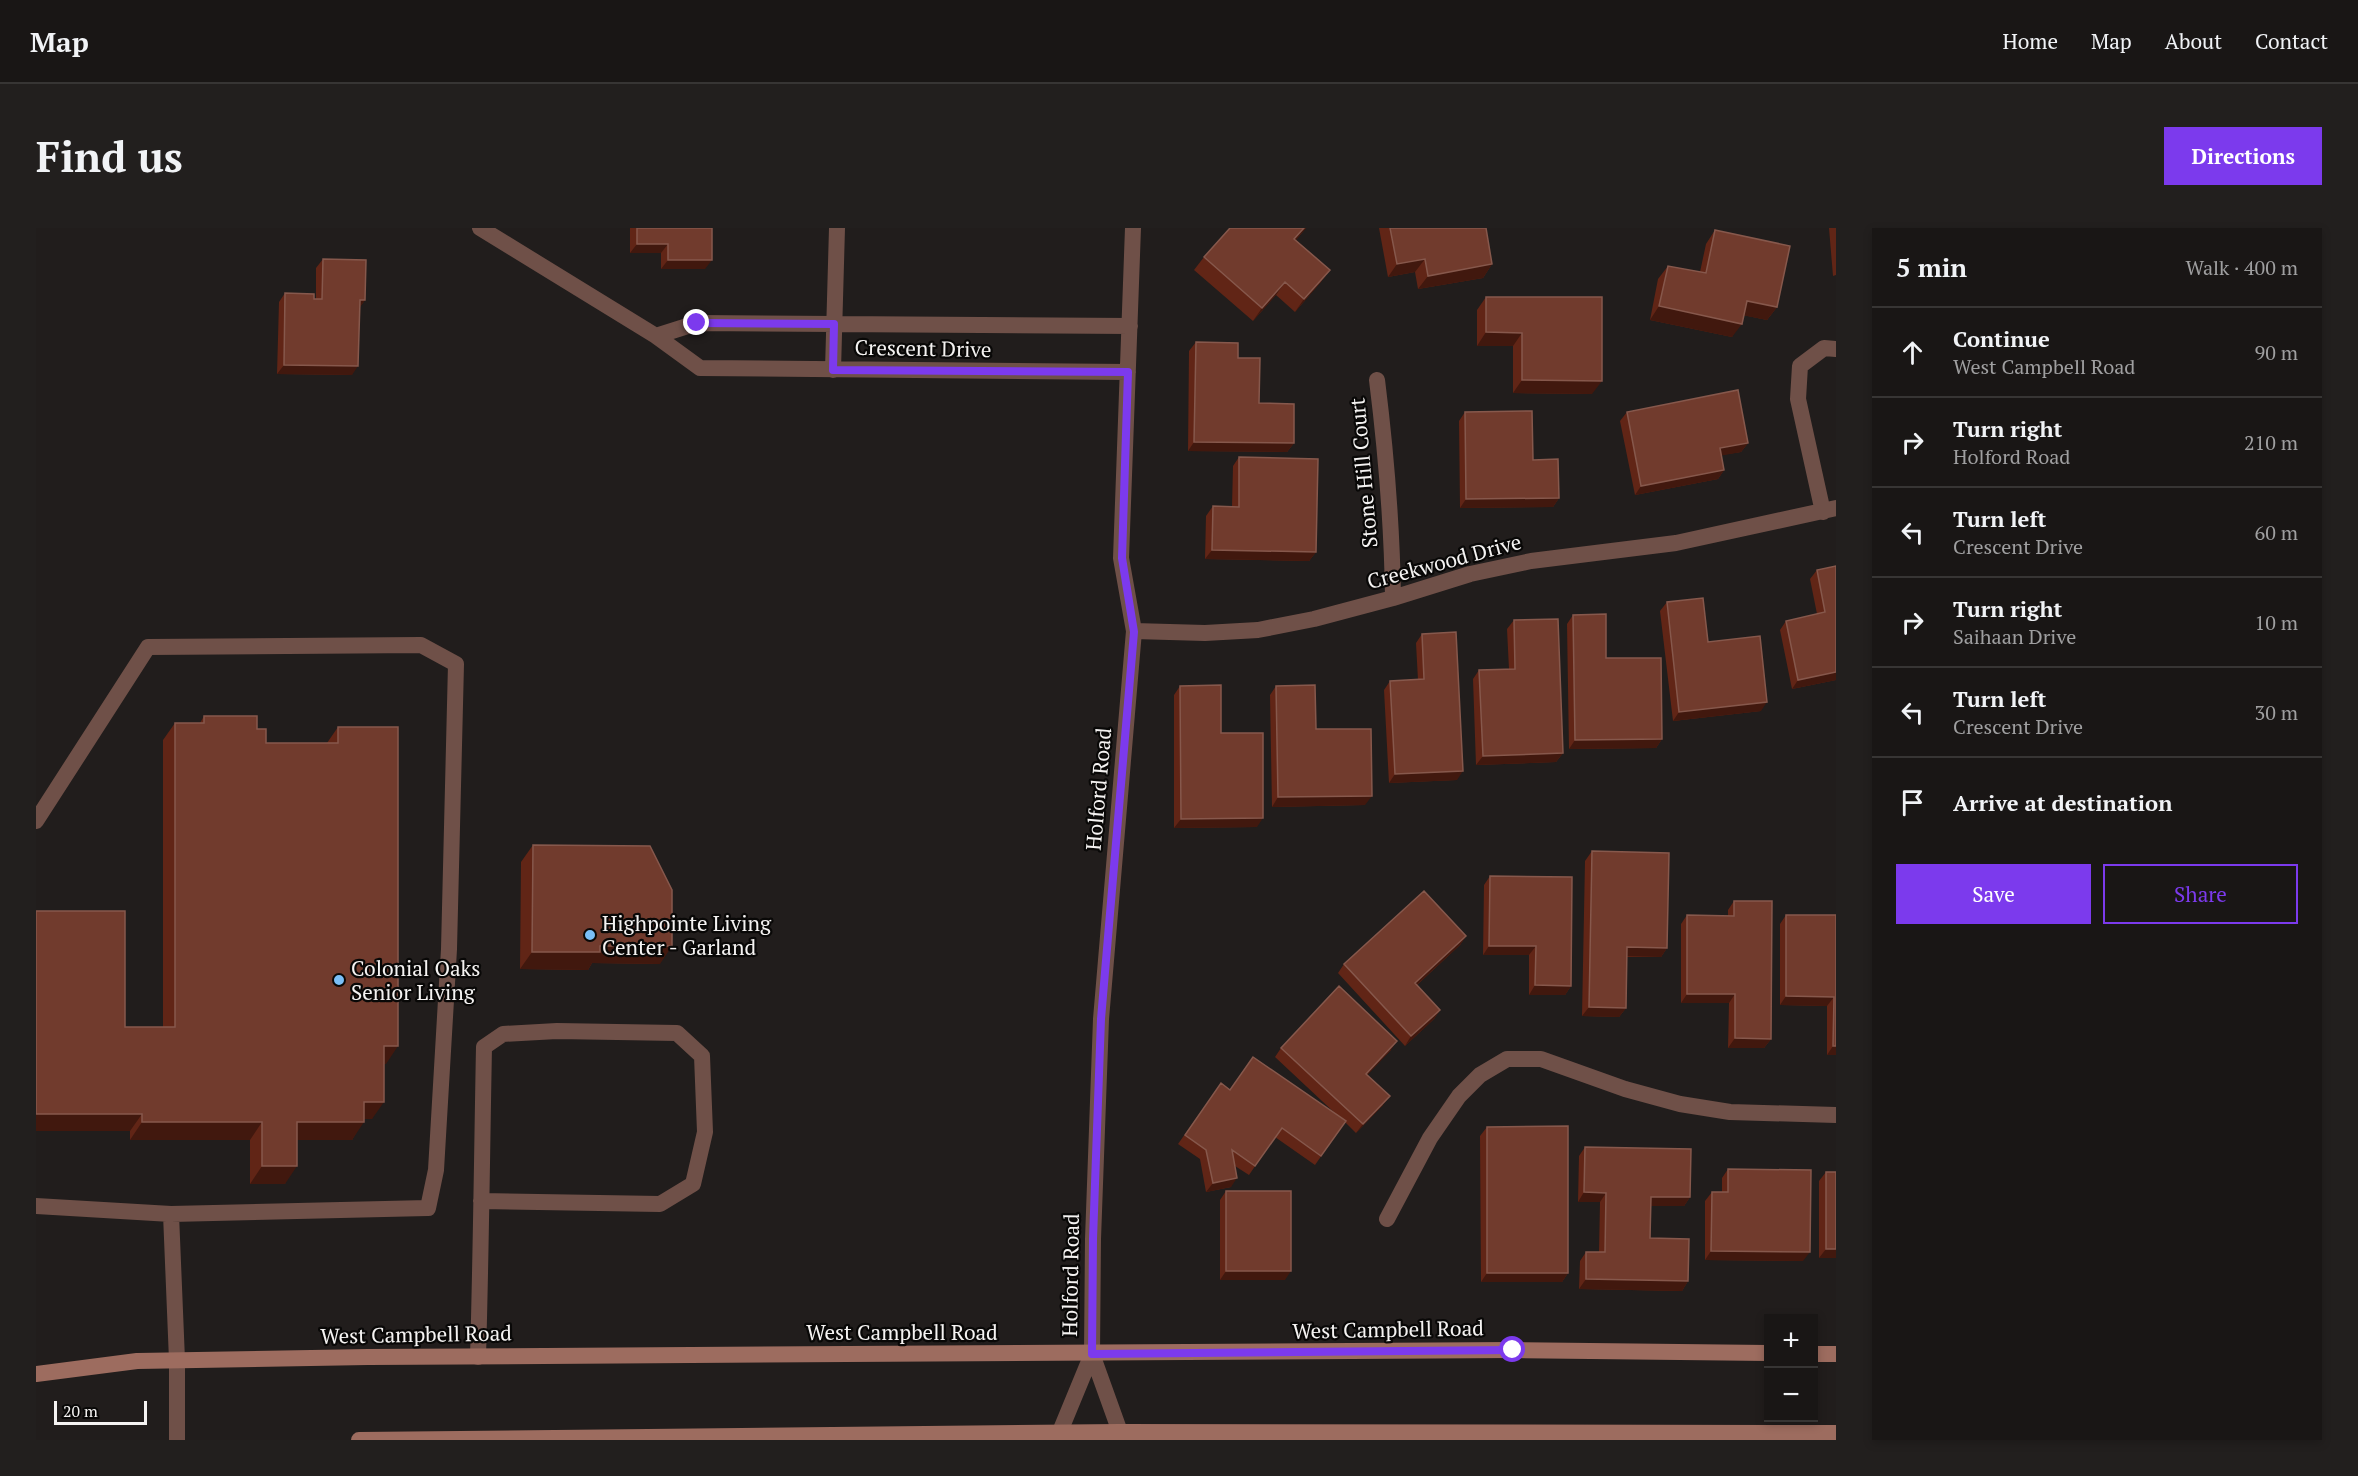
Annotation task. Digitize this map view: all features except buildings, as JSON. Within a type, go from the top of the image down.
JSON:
[{"type":"main road","name":"West Campbell Road","points":[[36,1374],[138,1361],[177,1360],[1513,1350],[1764,1353]]},
{"type":"main road","points":[[1818,1354],[1836,1354]]},
{"type":"main road","points":[[359,1440],[652,1436],[1059,1437],[1836,1433]]},
{"type":"street","name":"Crescent Drive","points":[[480,228],[656,336],[700,368],[1128,372]]},
{"type":"street","points":[[833,370],[837,228]]},
{"type":"street","name":"Holford Road","points":[[1120,1436],[1092,1354],[1093,1239],[1101,1019],[1134,632],[1122,558],[1133,228]]},
{"type":"street","name":"Crescent Drive","points":[[656,336],[697,323],[1130,326]]},
{"type":"street","points":[[1830,510],[1798,399],[1800,366],[1824,348],[1836,349]]},
{"type":"street","name":"Stone Hill Court","points":[[1377,380],[1384,444],[1393,598]]},
{"type":"street","name":"Creekwood Drive","points":[[1134,632],[1205,633],[1258,630],[1314,619],[1470,574],[1531,561],[1676,543],[1830,510]]},
{"type":"street","points":[[36,821],[148,647],[421,645],[456,664],[448,960],[436,1170],[428,1208],[171,1214],[36,1206]]},
{"type":"street","points":[[478,1357],[481,1200],[484,1047],[503,1034],[557,1030],[677,1033],[702,1056],[705,1132],[693,1184],[660,1204],[481,1200]]},
{"type":"street","points":[[1387,1219],[1430,1138],[1459,1096],[1480,1075],[1507,1059],[1541,1059],[1625,1089],[1680,1104],[1730,1112],[1836,1115]]},
{"type":"street","points":[[171,1214],[177,1360],[177,1440]]},
{"type":"street","name":"Holford Road","points":[[1059,1437],[1092,1354]]},
{"type":"place","name":"Highpointe Living Center - Garland","points":[[590,935]]},
{"type":"place","name":"Colonial Oaks Senior Living","points":[[339,980]]},
{"type":"route","points":[[697,323],[834,324],[833,370],[1128,372],[1122,558],[1134,632],[1101,1019],[1093,1239],[1092,1354],[1513,1350]]}]
